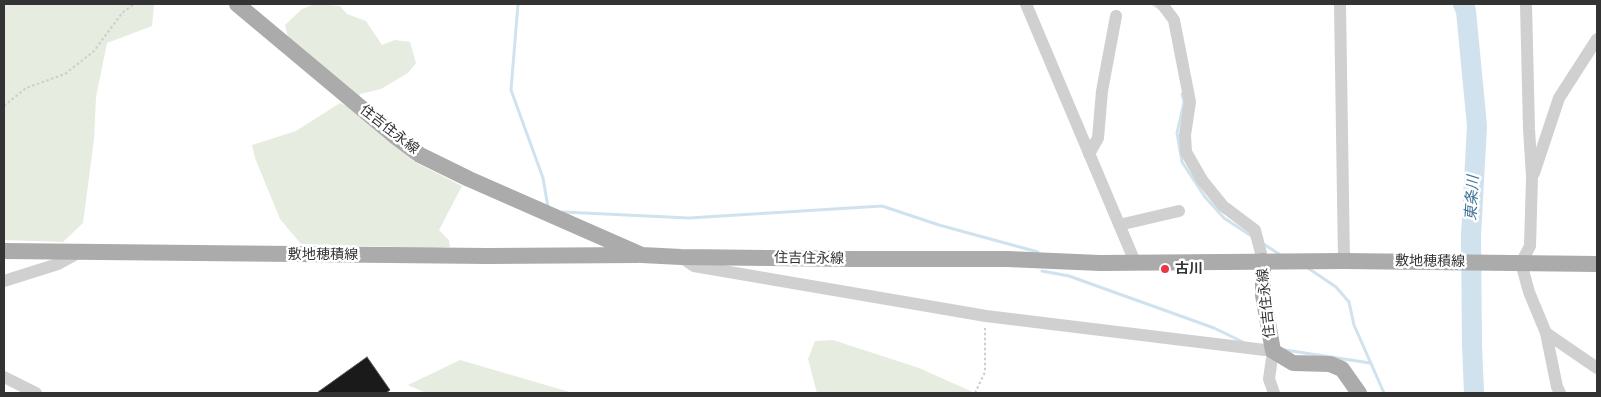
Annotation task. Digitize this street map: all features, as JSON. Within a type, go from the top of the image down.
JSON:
[{"type":"main road","name":"住吉住永線","points":[[237,4],[382,126],[420,155],[469,179],[642,255],[1135,262],[1263,261],[1263,295],[1273,352],[1293,363],[1330,364],[1342,370],[1359,393]]},
{"type":"main road","name":"敷地穂積線","points":[[4,251],[487,256],[642,255]]},
{"type":"main road","name":"敷地穂積線","points":[[1263,261],[1597,264]]},
{"type":"street","points":[[1026,4],[1135,262]]},
{"type":"street","points":[[1162,4],[1174,20],[1190,102],[1185,135],[1186,152],[1202,180],[1223,206],[1255,230],[1263,261]]},
{"type":"street","points":[[1340,4],[1344,261]]},
{"type":"street","points":[[1526,4],[1532,177],[1530,246],[1521,263],[1529,292],[1546,334],[1560,393]]},
{"type":"street","points":[[1089,154],[1098,138],[1102,91],[1116,16]]},
{"type":"street","points":[[1532,177],[1559,98],[1597,40]]},
{"type":"street","points":[[1119,225],[1178,210]]},
{"type":"street","points":[[4,280],[58,264],[78,253]]},
{"type":"street","points":[[681,257],[694,266],[986,316],[1273,352],[1269,380],[1274,393]]},
{"type":"street","points":[[1546,334],[1597,368]]},
{"type":"street","points":[[4,377],[36,393]]},
{"type":"path","points":[[4,106],[26,88],[65,74],[94,51],[122,13],[134,4]]},
{"type":"path","points":[[975,393],[985,372],[986,316]]},
{"type":"shaded area","points":[[4,4],[154,4],[152,26],[107,43],[96,97],[94,139],[83,223],[63,242],[4,240]]},
{"type":"shaded area","points":[[315,4],[340,6],[347,14],[366,21],[382,45],[395,40],[410,42],[416,63],[408,73],[381,89],[360,94],[358,99],[289,41],[285,25],[302,9]]},
{"type":"shaded area","points":[[340,103],[355,110],[415,162],[462,186],[439,230],[449,240],[450,247],[301,244],[280,219],[255,158],[252,145],[296,131]]},
{"type":"shaded area","points":[[833,340],[919,368],[975,393],[817,393],[808,359],[815,341]]},
{"type":"shaded area","points":[[460,360],[573,393],[426,393],[408,385]]},
{"type":"building","points":[[367,357],[390,390],[386,393],[318,393],[318,392]]},
{"type":"waterway","points":[[518,4],[511,90],[543,178],[548,207]]},
{"type":"waterway","points":[[1153,4],[1159,8]]},
{"type":"waterway","name":"東条川","points":[[1463,4],[1466,11],[1477,126],[1471,236],[1474,393]]},
{"type":"waterway","points":[[1182,94],[1184,102],[1177,133],[1182,162],[1205,197],[1224,218],[1253,237]]},
{"type":"waterway","points":[[563,212],[689,218],[882,206],[939,225],[1038,252]]},
{"type":"waterway","points":[[1262,243],[1282,256]]},
{"type":"waterway","points":[[1308,268],[1336,287],[1349,302],[1354,325],[1384,393]]},
{"type":"waterway","points":[[1042,271],[1069,276],[1214,328],[1243,342]]},
{"type":"waterway","points":[[1285,350],[1370,363]]},
{"type":"place","name":"古川","points":[[1165,269]]}]
